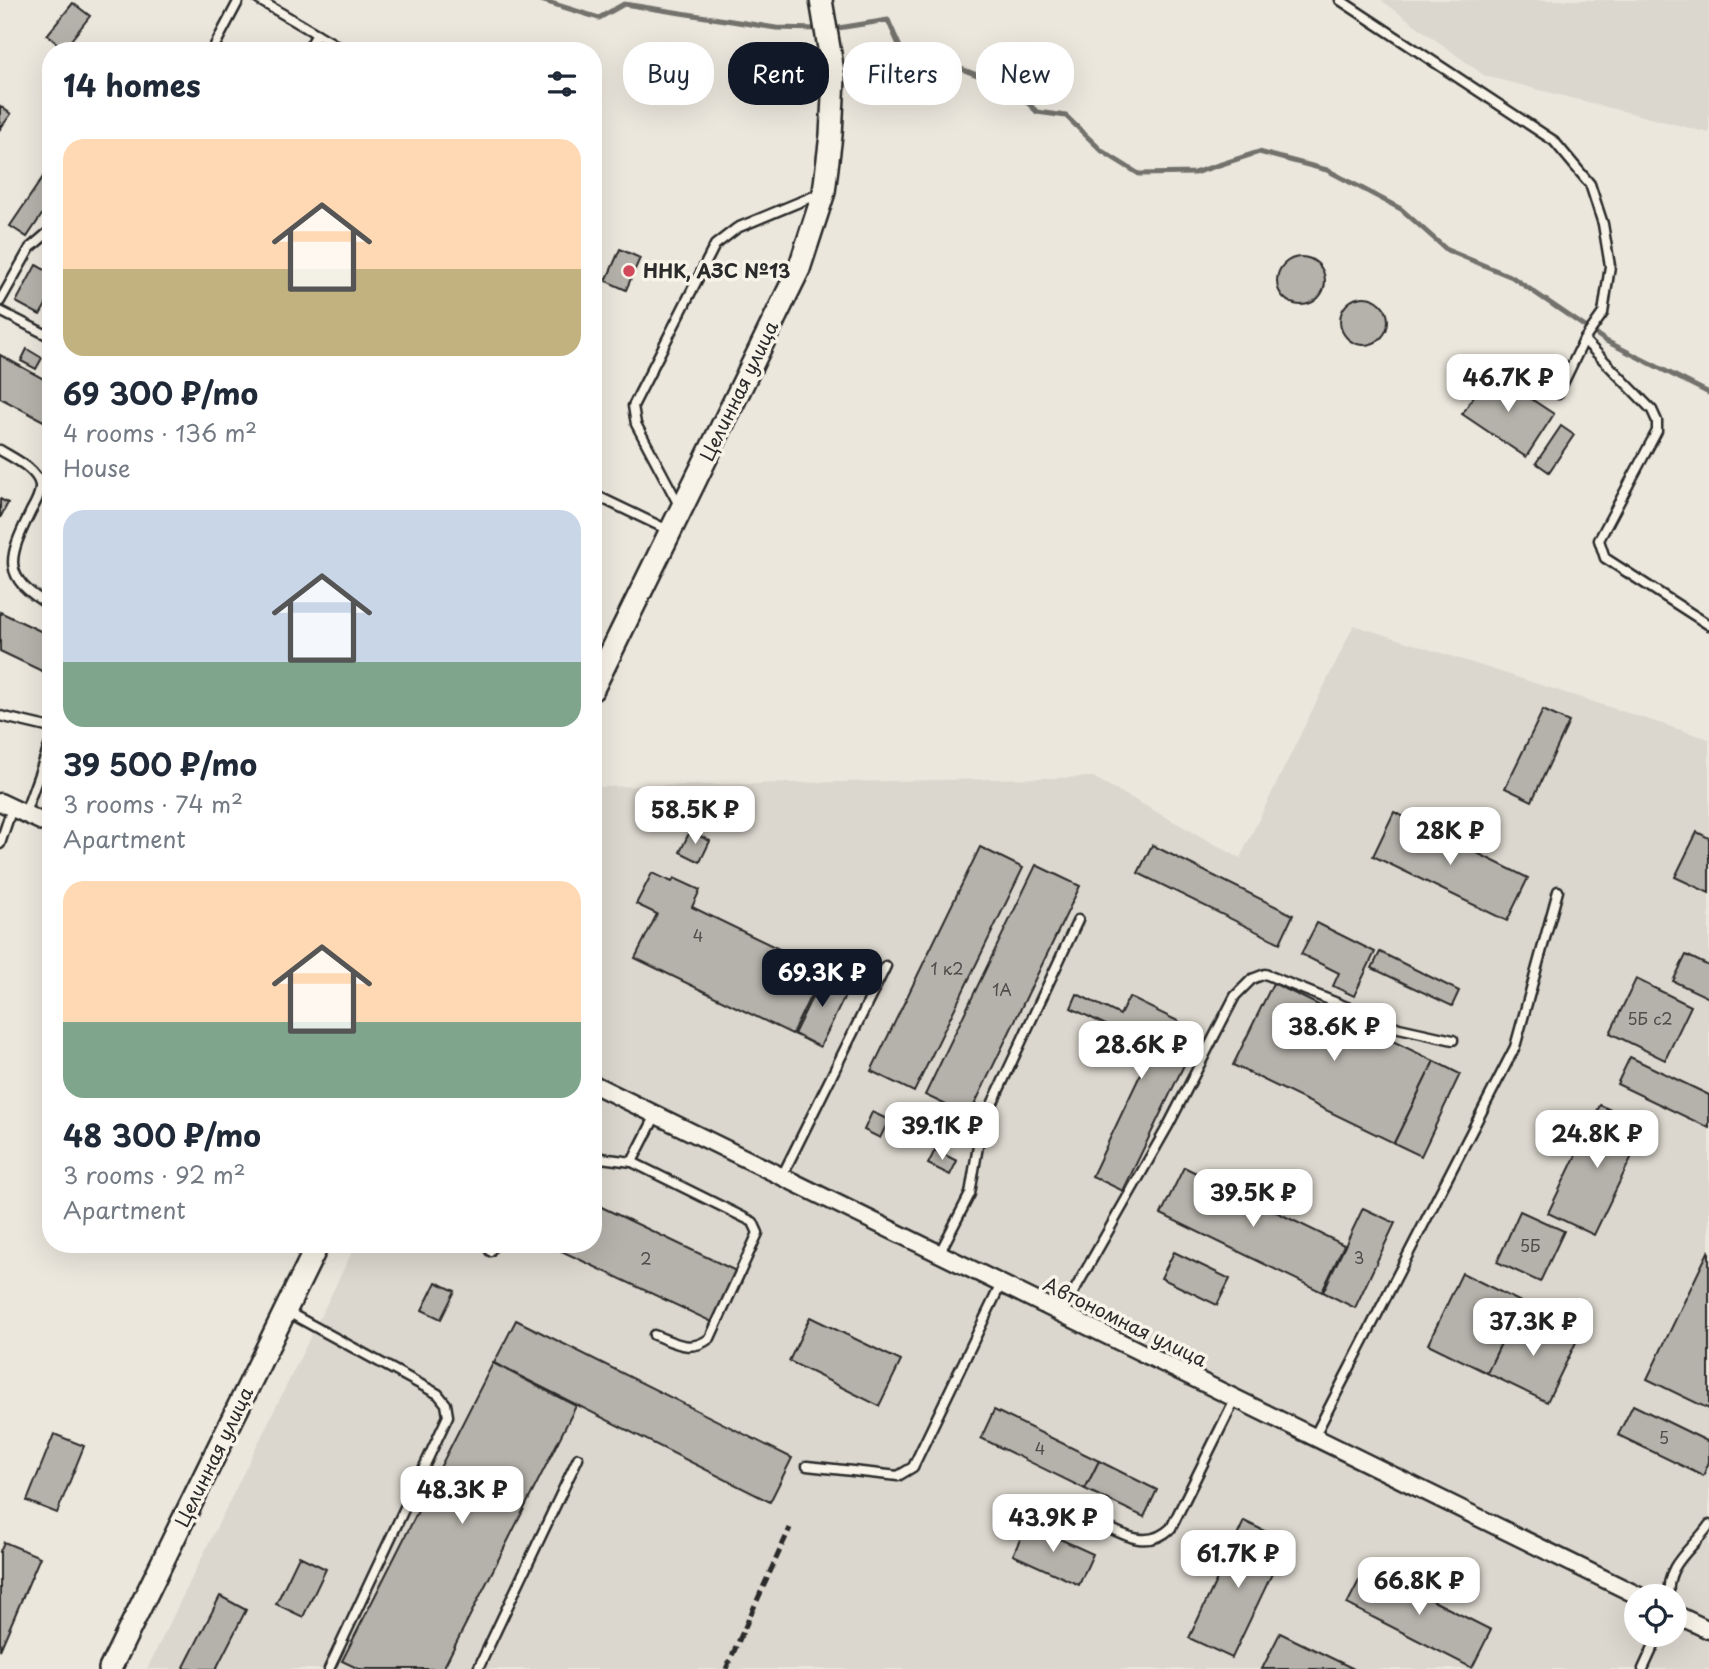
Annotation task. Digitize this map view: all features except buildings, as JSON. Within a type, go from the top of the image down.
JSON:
[{"type":"street","name":"Целинная улица","points":[[602,671],[799,269],[824,192],[834,78],[821,0]]},
{"type":"street","points":[[12,808],[42,822]]},
{"type":"street","name":"Автономная улица","points":[[602,1088],[1624,1589]]},
{"type":"street","name":"Целинная улица","points":[[110,1669],[314,1253]]},
{"type":"street","points":[[1687,1620],[1709,1630]]},
{"type":"lane","points":[[217,42],[239,0]]},
{"type":"lane","points":[[259,0],[331,42]]},
{"type":"lane","points":[[1340,0],[1554,141],[1590,184],[1603,224],[1610,266],[1603,313],[1584,340],[1558,394]]},
{"type":"lane","points":[[312,42],[317,34]]},
{"type":"lane","points":[[681,510],[636,424],[632,406],[715,245],[737,228],[824,192]]},
{"type":"lane","points":[[0,301],[30,248],[42,238]]},
{"type":"lane","points":[[0,311],[42,332]]},
{"type":"lane","points":[[1584,340],[1652,410],[1657,421],[1657,431],[1599,540],[1600,550],[1605,558],[1709,625]]},
{"type":"lane","points":[[0,450],[33,472],[40,485],[38,497],[8,557],[9,570],[16,582],[42,600]]},
{"type":"lane","points":[[602,498],[671,532]]},
{"type":"lane","points":[[0,716],[42,726]]},
{"type":"lane","points":[[0,845],[12,808],[42,756]]},
{"type":"lane","points":[[1314,1437],[1515,1047],[1558,891]]},
{"type":"lane","points":[[939,1254],[970,1194],[981,1128],[1077,920]]},
{"type":"lane","points":[[782,1176],[886,966]]},
{"type":"lane","points":[[1061,1314],[1169,1124],[1235,996],[1252,979],[1265,974],[1399,1028],[1453,1040]]},
{"type":"lane","points":[[632,1162],[656,1115]]},
{"type":"lane","points":[[602,1158],[632,1162],[753,1222],[758,1233],[710,1338],[699,1347],[691,1348],[654,1335]]},
{"type":"lane","points":[[807,1466],[898,1476],[913,1467],[1001,1284]]},
{"type":"lane","points":[[286,1311],[438,1394],[446,1404],[448,1416],[329,1669]]},
{"type":"lane","points":[[1086,1516],[1145,1542],[1160,1539],[1171,1528],[1235,1399]]},
{"type":"lane","points":[[478,1669],[578,1458]]},
{"type":"lane","points":[[1667,1584],[1678,1561],[1709,1525]]},
{"type":"lane","points":[[1643,1669],[1653,1647]]},
{"type":"shaded area","points":[[1381,0],[1709,0],[1709,133],[1485,76]]},
{"type":"shaded area","points":[[1354,625],[1709,739],[1709,1669],[147,1669],[352,1253],[602,1253],[602,787],[1093,777],[1240,858]]},
{"type":"waterway","points":[[541,0],[599,18],[624,4],[776,28],[819,29]]},
{"type":"waterway","points":[[832,29],[888,20],[903,54],[936,59],[977,75],[1003,71],[1012,87],[1037,112],[1066,116],[1102,151],[1139,174],[1194,173],[1259,152],[1327,170],[1401,209],[1447,250],[1512,277],[1606,341],[1709,393]]},
{"type":"railway","points":[[726,1669],[790,1528]]},
{"type":"place","name":"ННК, АЗС №13","points":[[629,271]]}]
